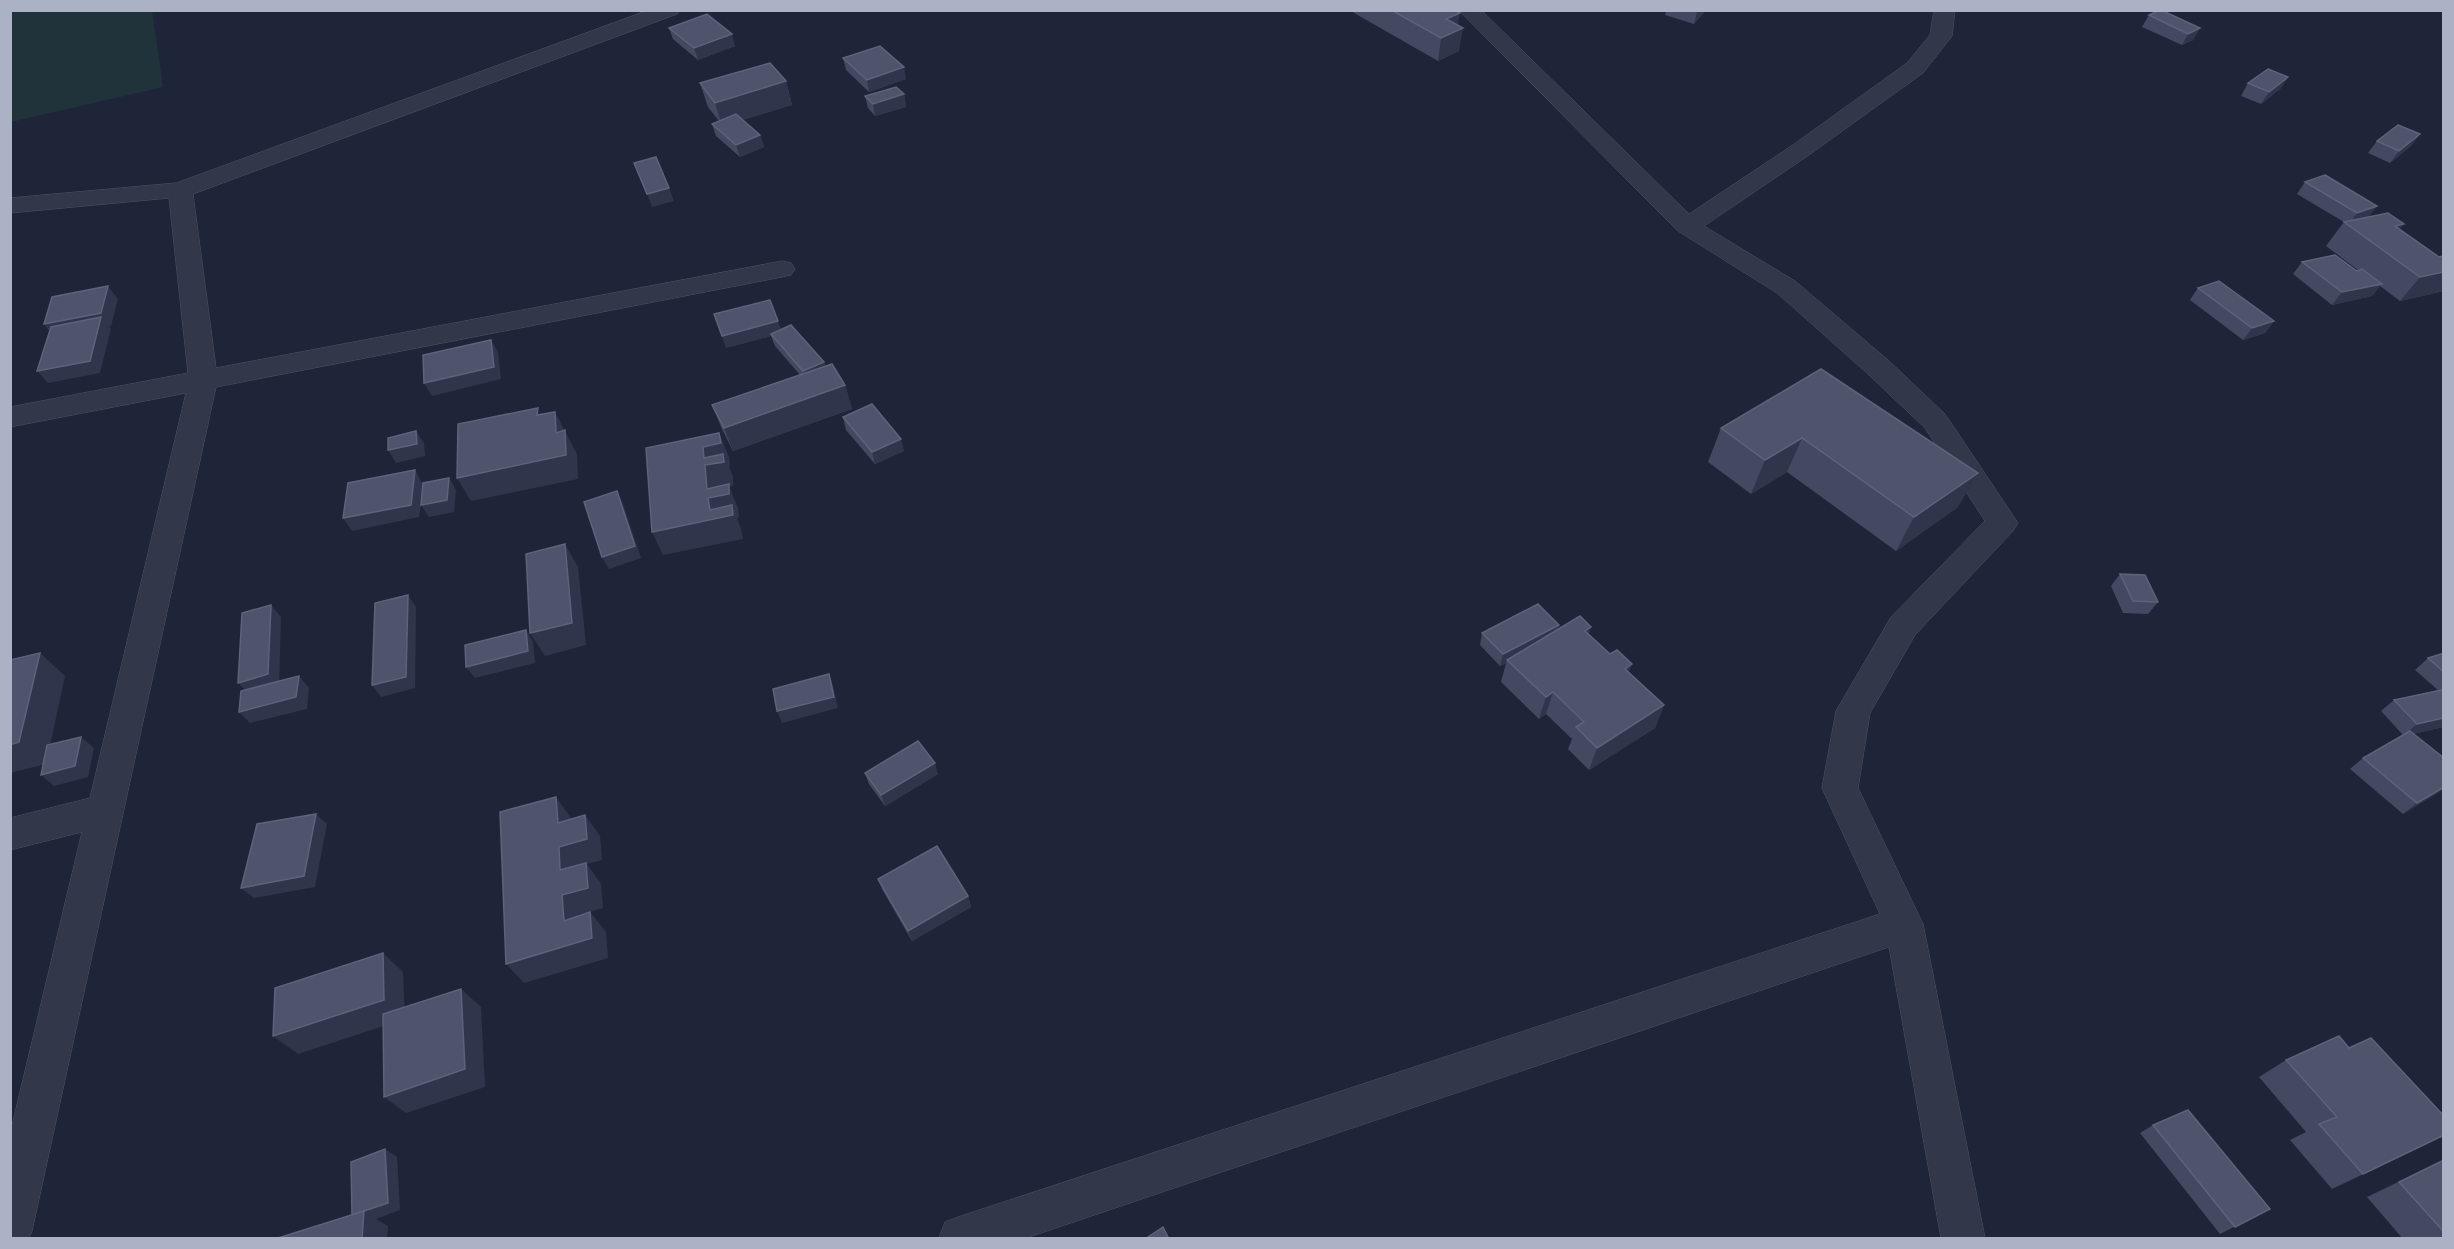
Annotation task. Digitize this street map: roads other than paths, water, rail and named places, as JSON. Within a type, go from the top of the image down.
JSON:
[{"type":"street","points":[[10,206],[180,190],[670,10]]},
{"type":"street","points":[[1470,10],[1687,226],[1786,287],[1878,367],[1935,421],[2002,523],[1903,626],[1853,711],[1840,788],[1904,924],[1963,1239]]},
{"type":"street","points":[[1687,226],[1798,152],[1915,68],[1941,36],[1945,10]]},
{"type":"street","points":[[10,1231],[203,380],[180,190]]},
{"type":"street","points":[[10,417],[782,269]]},
{"type":"street","points":[[10,834],[106,810]]},
{"type":"street","points":[[961,1239],[1904,924]]}]
